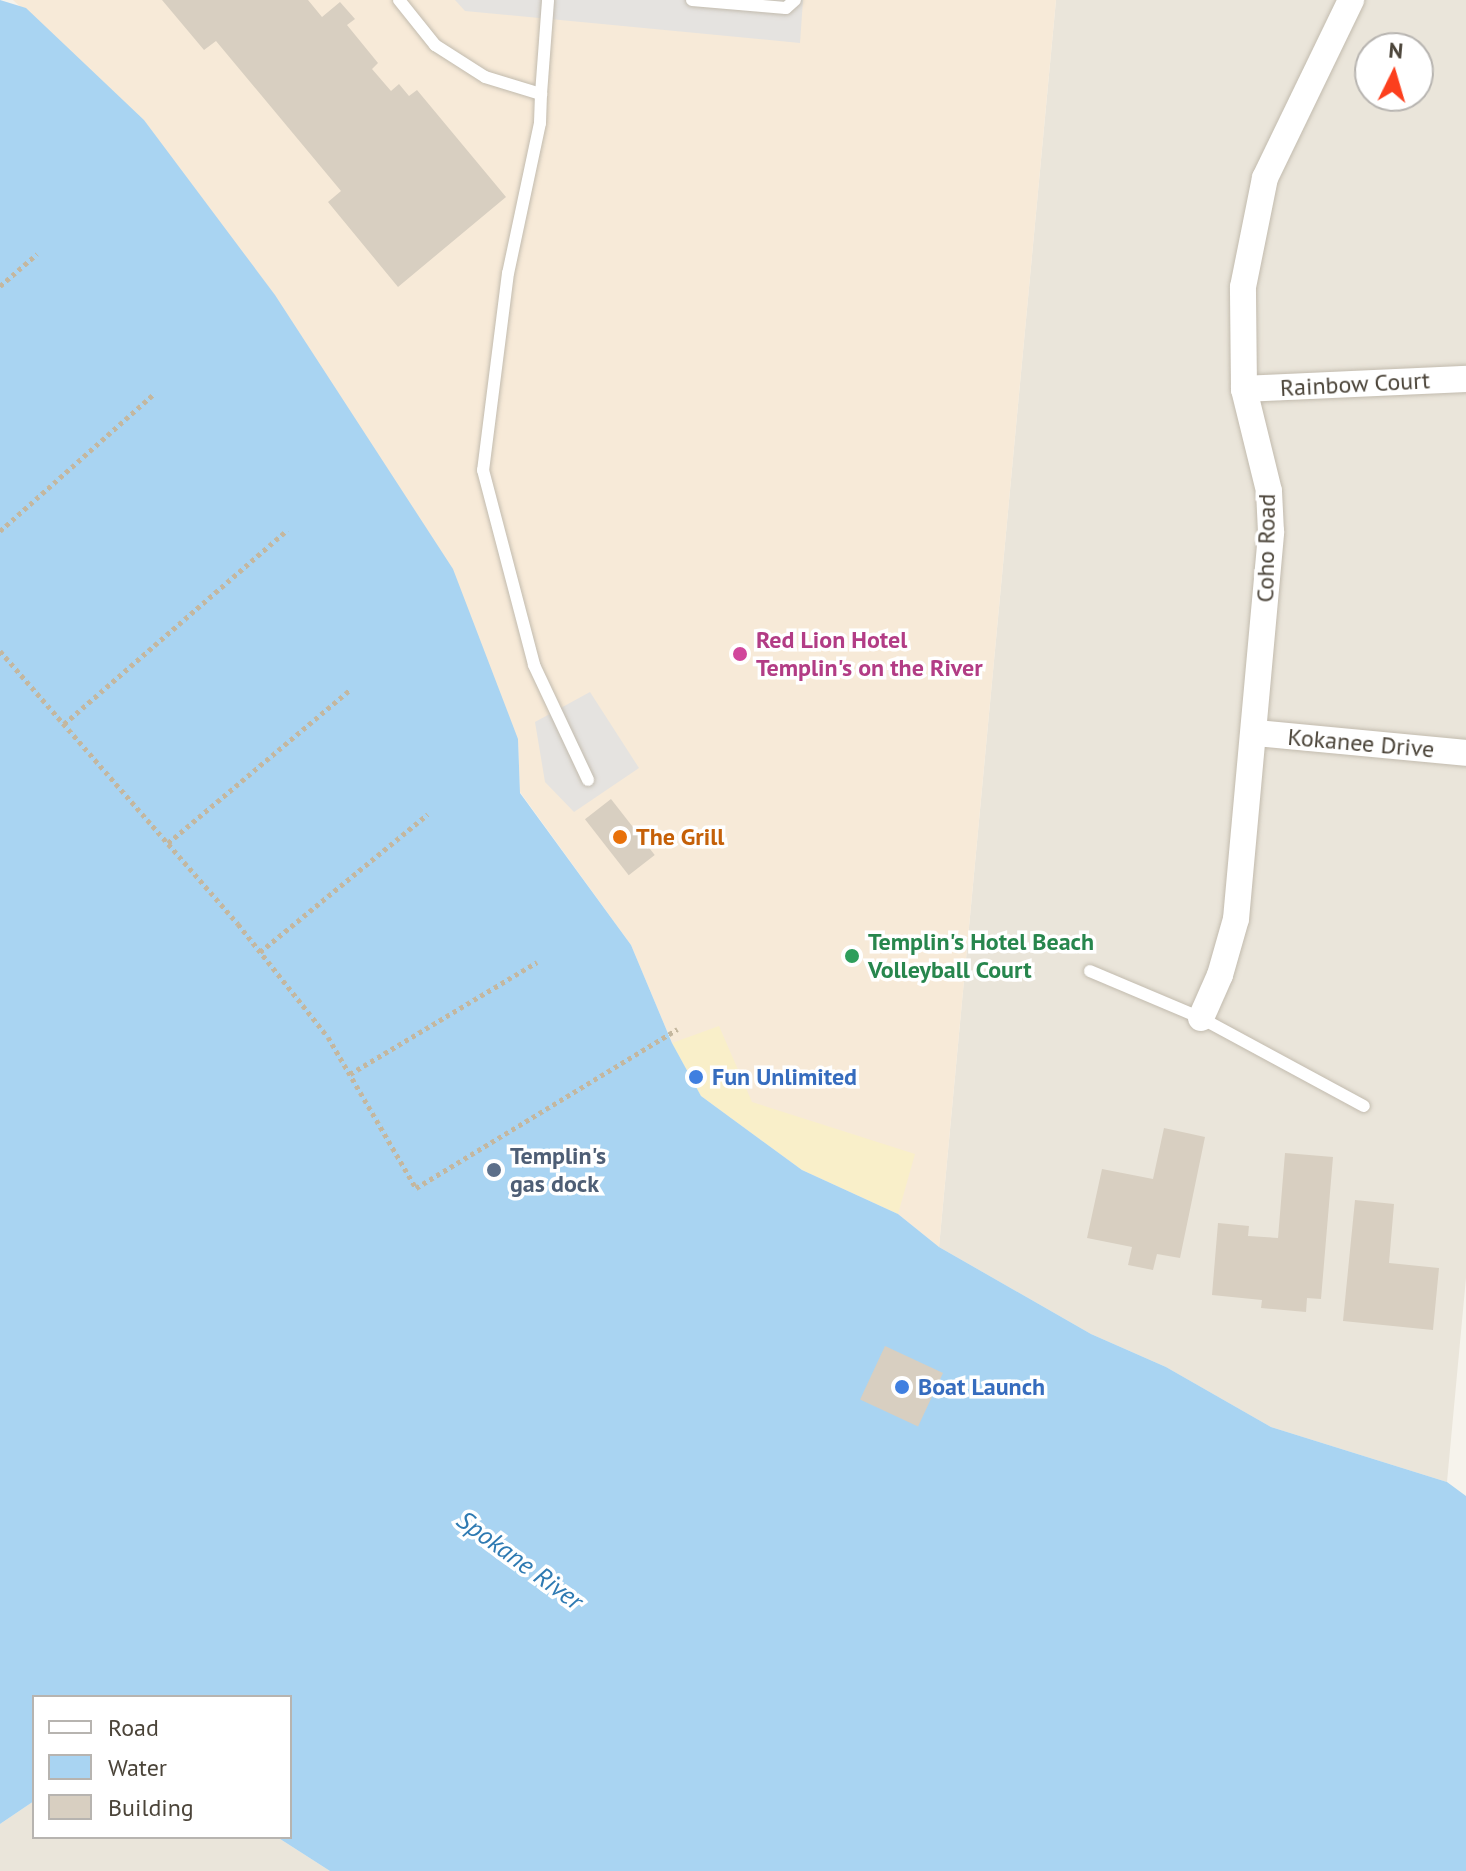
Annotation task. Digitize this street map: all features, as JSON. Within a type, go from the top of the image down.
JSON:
[{"type":"street","name":"Coho Road","points":[[1201,1018],[1236,919],[1256,733],[1271,532],[1269,491],[1244,389],[1243,287],[1265,178],[1351,0]]},
{"type":"street","name":"Rainbow Court","points":[[1244,389],[1466,379]]},
{"type":"street","name":"Kokanee Drive","points":[[1256,733],[1466,753]]},
{"type":"lane","points":[[399,0],[435,45],[485,77],[541,94]]},
{"type":"lane","points":[[548,0],[540,123],[508,273],[483,470],[534,665],[588,780]]},
{"type":"lane","points":[[692,0],[786,8],[795,0]]},
{"type":"lane","points":[[1090,971],[1201,1018],[1364,1106]]},
{"type":"path","points":[[0,286],[37,254]]},
{"type":"path","points":[[0,531],[155,393]]},
{"type":"path","points":[[64,724],[287,530]]},
{"type":"path","points":[[0,651],[168,843],[328,1037],[416,1188],[678,1029]]},
{"type":"path","points":[[168,843],[351,689]]},
{"type":"path","points":[[260,952],[428,814]]},
{"type":"path","points":[[350,1074],[537,962]]},
{"type":"shaded area","name":"Red Lion Hotel Templin's on the River","points":[[13,0],[1056,0],[939,1247],[898,1214],[701,1096],[672,1043],[631,945],[520,792],[518,739],[144,120]]},
{"type":"shaded area","points":[[455,0],[803,0],[800,43],[465,11]]},
{"type":"shaded area","points":[[1056,0],[1466,0],[1466,1278],[1447,1482],[1271,1427],[1166,1367],[1091,1334],[939,1247]]},
{"type":"shaded area","points":[[590,692],[639,768],[574,812],[545,782],[535,722]]},
{"type":"shaded area","points":[[32,1802],[32,1839],[280,1839],[330,1871],[0,1871],[0,1824]]},
{"type":"sand","points":[[719,1026],[752,1102],[915,1154],[898,1214],[802,1170],[701,1096],[672,1043]]},
{"type":"water","name":"Spokane River","points":[[0,0],[26,8],[144,120],[275,295],[453,569],[518,739],[520,793],[631,945],[672,1043],[701,1096],[802,1170],[898,1214],[939,1247],[1091,1334],[1166,1367],[1271,1427],[1447,1482],[1466,1496],[1466,1871],[330,1871],[280,1839],[292,1839],[292,1695],[32,1695],[32,1802],[0,1824]]},
{"type":"building","points":[[162,0],[308,0],[322,17],[340,2],[355,19],[347,25],[378,63],[372,69],[391,91],[399,84],[409,96],[417,90],[506,197],[398,287],[328,202],[341,191],[216,41],[204,50]]},
{"type":"building","name":"The Grill","points":[[611,799],[655,855],[629,875],[585,819]]},
{"type":"building","points":[[1164,1128],[1205,1137],[1180,1258],[1157,1254],[1153,1270],[1128,1265],[1132,1247],[1087,1238],[1102,1169],[1153,1179]]},
{"type":"building","points":[[1285,1153],[1333,1157],[1321,1299],[1307,1298],[1306,1312],[1261,1308],[1262,1300],[1212,1295],[1218,1223],[1249,1226],[1248,1236],[1278,1238]]},
{"type":"building","points":[[1355,1200],[1394,1204],[1389,1263],[1439,1268],[1433,1330],[1343,1321]]},
{"type":"building","name":"Boat Launch","points":[[885,1346],[943,1373],[918,1427],[860,1399]]},
{"type":"place","name":"Red Lion Hotel Templin's on the River","points":[[740,654]]},
{"type":"place","name":"The Grill","points":[[620,837]]},
{"type":"place","name":"Templin's Hotel Beach Volleyball Court","points":[[852,956]]},
{"type":"place","name":"Fun Unlimited","points":[[696,1077]]},
{"type":"place","name":"Templin's gas dock","points":[[494,1170]]},
{"type":"place","name":"Boat Launch","points":[[902,1387]]}]
